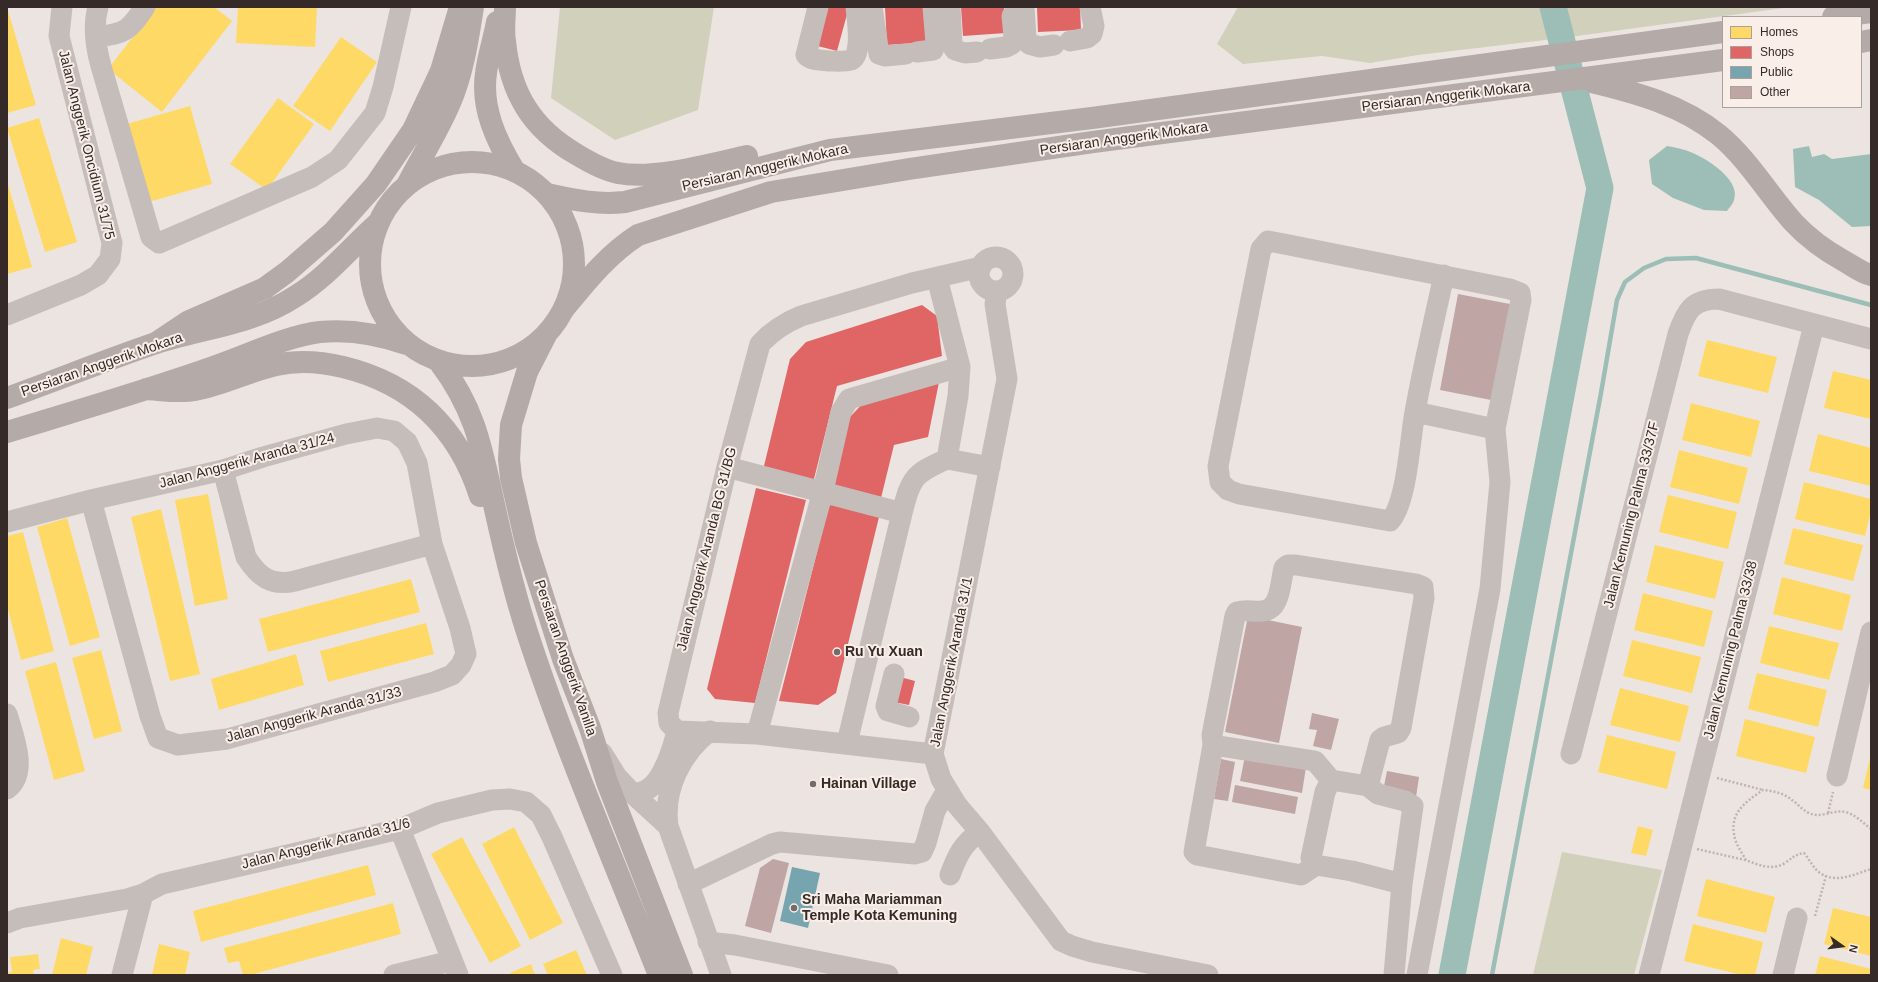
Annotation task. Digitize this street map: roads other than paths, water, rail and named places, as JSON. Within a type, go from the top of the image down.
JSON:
[{"type":"main road","points":[[156,343],[190,320],[265,288],[287,272],[333,232],[376,184],[413,130],[441,71],[460,7]]},
{"type":"main road","points":[[407,185],[450,103],[459,78],[468,40],[473,7]]},
{"type":"main road","points":[[501,7],[486,74],[486,94],[488,112],[498,143],[514,170]]},
{"type":"main road","points":[[505,7],[504,40],[510,67],[515,86],[530,116],[555,140],[593,164],[618,173],[643,174],[709,164],[771,151],[830,150]]},
{"type":"main road","points":[[1841,16],[1871,12]]},
{"type":"main road","name":"Persiaran Anggerik Mokara","points":[[547,194],[578,201],[606,204],[625,202],[830,150],[1549,57],[1722,32]]},
{"type":"main road","name":"Persiaran Anggerik Mokara","points":[[564,310],[601,265],[621,247],[638,235],[771,192],[909,169],[1093,142],[1722,60]]},
{"type":"main road","points":[[1580,79],[1627,91],[1669,105],[1693,117],[1719,136],[1748,164],[1794,223],[1826,250],[1871,276]]},
{"type":"main road","points":[[7,432],[146,390],[280,342],[318,332],[341,331],[386,337],[407,344],[440,363],[467,367],[491,365],[514,358],[535,345],[546,335],[564,310],[574,275],[574,253],[569,231],[560,211],[547,194],[526,176],[514,170],[487,162],[458,162],[431,170],[407,185],[389,204],[379,223],[372,244],[370,266],[372,288],[384,316],[392,328],[407,344]]},
{"type":"main road","name":"Persiaran Anggerik Mokara","points":[[7,398],[156,343],[240,322],[267,312],[296,296],[316,282],[379,223]]},
{"type":"main road","name":"Persiaran Anggerik Vanilla","points":[[546,335],[527,372],[511,425],[509,459],[511,478],[526,543],[563,659],[590,728],[609,789],[682,975]]},
{"type":"main road","points":[[146,390],[194,390],[278,364],[315,362],[351,369],[383,380],[409,395],[430,413],[463,454],[472,471],[484,507],[504,549]]},
{"type":"main road","name":"Persiaran Anggerik Vanilla","points":[[440,363],[454,381],[473,420],[480,442],[504,549],[526,631],[551,703],[659,975]]},
{"type":"street","name":"Jalan Anggerik Oncidium 31/75","points":[[7,315],[81,285],[98,275],[110,259],[112,243],[59,36],[62,7]]},
{"type":"street","points":[[98,7],[96,18],[97,50],[100,66],[150,237],[159,243],[312,177],[338,160],[375,113],[385,80],[402,7]]},
{"type":"street","points":[[97,38],[115,35],[131,28],[145,7]]},
{"type":"street","points":[[818,7],[806,55],[814,59],[842,61],[852,60],[857,54],[858,26],[856,7]]},
{"type":"street","points":[[872,7],[879,54],[885,56],[933,50],[936,43],[933,7]]},
{"type":"street","points":[[950,7],[952,45],[955,50],[965,53],[1006,47],[1012,44],[1014,36],[1011,7]]},
{"type":"street","points":[[1024,7],[1026,39],[1029,44],[1040,47],[1087,38],[1092,34],[1094,26],[1090,7]]},
{"type":"street","points":[[1416,975],[1490,589],[1500,482],[1495,429],[1521,300],[1520,293],[1510,288],[1268,241],[1261,249],[1218,466],[1220,482],[1228,490],[1239,494],[1390,521],[1396,514],[1402,494],[1415,412],[1444,276]]},
{"type":"street","points":[[994,258],[999,258],[1009,263],[1013,273],[1011,283],[1007,287],[997,292],[986,288],[982,284],[979,273],[984,263],[994,258]]},
{"type":"street","name":"Jalan Anggerik Aranda BG 31/BG","points":[[677,731],[669,723],[668,713],[670,700],[755,356],[760,344],[771,332],[783,324],[801,316],[912,283],[981,267]]},
{"type":"street","points":[[937,278],[960,367],[958,396],[947,459]]},
{"type":"street","name":"Jalan Anggerik Aranda 31/1","points":[[997,292],[995,304],[1007,379],[934,754],[937,770],[946,790],[980,832],[1062,941],[1072,946],[1092,952],[1208,975]]},
{"type":"street","name":"Jalan Kemuning Palma 33/37F","points":[[1571,754],[1678,334],[1685,315],[1690,308],[1704,299],[1719,299],[1814,325]]},
{"type":"street","points":[[1814,325],[1871,339]]},
{"type":"street","name":"Jalan Kemuning Palma 33/38","points":[[1648,975],[1814,325]]},
{"type":"street","points":[[757,734],[822,491],[841,412],[849,399],[960,367]]},
{"type":"street","points":[[1415,412],[1495,429]]},
{"type":"street","name":"Jalan Anggerik Aranda 31/24","points":[[7,522],[91,500],[223,470],[263,457],[346,434],[377,428],[394,431]]},
{"type":"street","name":"Jalan Anggerik Aranda 31/33","points":[[91,500],[158,738],[178,745],[227,739],[399,692],[452,675],[461,665],[466,654],[460,628],[432,544],[417,463],[407,442],[394,431]]},
{"type":"street","points":[[847,743],[902,513],[912,482],[931,466],[947,459],[990,467]]},
{"type":"street","points":[[727,467],[902,513]]},
{"type":"street","points":[[223,470],[246,557],[253,567],[263,576],[275,582],[283,584],[432,544]]},
{"type":"street","points":[[1316,865],[1301,876],[1197,855],[1194,852],[1212,744],[1212,735],[1235,616],[1237,612],[1271,610],[1276,605],[1284,568],[1288,565],[1416,584],[1423,587],[1424,598],[1401,728],[1398,733],[1384,737],[1380,740],[1368,786]]},
{"type":"street","points":[[1837,776],[1871,632]]},
{"type":"street","points":[[861,682],[892,681],[886,706],[888,711],[909,717]]},
{"type":"street","points":[[7,714],[18,761],[16,774],[12,785],[7,789]]},
{"type":"street","points":[[590,728],[617,777],[668,826]]},
{"type":"street","points":[[633,794],[648,789],[656,782],[671,753],[677,731],[710,731],[757,734],[934,754]]},
{"type":"street","points":[[710,731],[696,742],[685,756],[678,769],[667,803],[668,826],[721,975]]},
{"type":"street","points":[[1212,744],[1315,761],[1331,780],[1368,786],[1378,794],[1405,800],[1413,806],[1402,884],[1394,975]]},
{"type":"street","points":[[1331,780],[1325,792],[1311,858],[1316,865],[1352,871],[1402,884]]},
{"type":"street","points":[[688,884],[772,844],[780,842],[915,854],[922,852],[935,811],[946,790]]},
{"type":"street","name":"Jalan Anggerik Aranda 31/6","points":[[7,923],[20,918],[127,899],[143,894],[162,884],[400,829],[438,813],[492,800],[518,800],[534,807],[541,815],[612,975]]},
{"type":"street","points":[[394,975],[455,968],[400,829]]},
{"type":"street","points":[[950,874],[961,849],[968,840],[980,832]]},
{"type":"street","points":[[122,975],[143,894]]},
{"type":"street","points":[[1783,975],[1797,918]]},
{"type":"street","points":[[708,942],[735,945],[888,975]]},
{"type":"water","points":[[1667,146],[1685,150],[1701,157],[1710,162],[1726,176],[1732,184],[1735,192],[1732,204],[1727,211],[1704,210],[1673,198],[1652,184],[1649,160]]},
{"type":"water","points":[[1809,146],[1812,157],[1824,154],[1832,159],[1871,154],[1871,226],[1852,227],[1819,200],[1795,187],[1793,149]]},
{"type":"waterway","points":[[1452,975],[1600,188],[1553,7]]},
{"type":"waterway","points":[[1492,975],[1601,393],[1617,300],[1625,282],[1644,268],[1666,259],[1696,258],[1871,305]]},
{"type":"place","name":"Ru Yu Xuan","points":[[837,652]]},
{"type":"place","name":"Hainan Village","points":[[813,784]]},
{"type":"place","name":"Sri Maha Mariamman Temple Kota Kemuning","points":[[794,908]]}]
